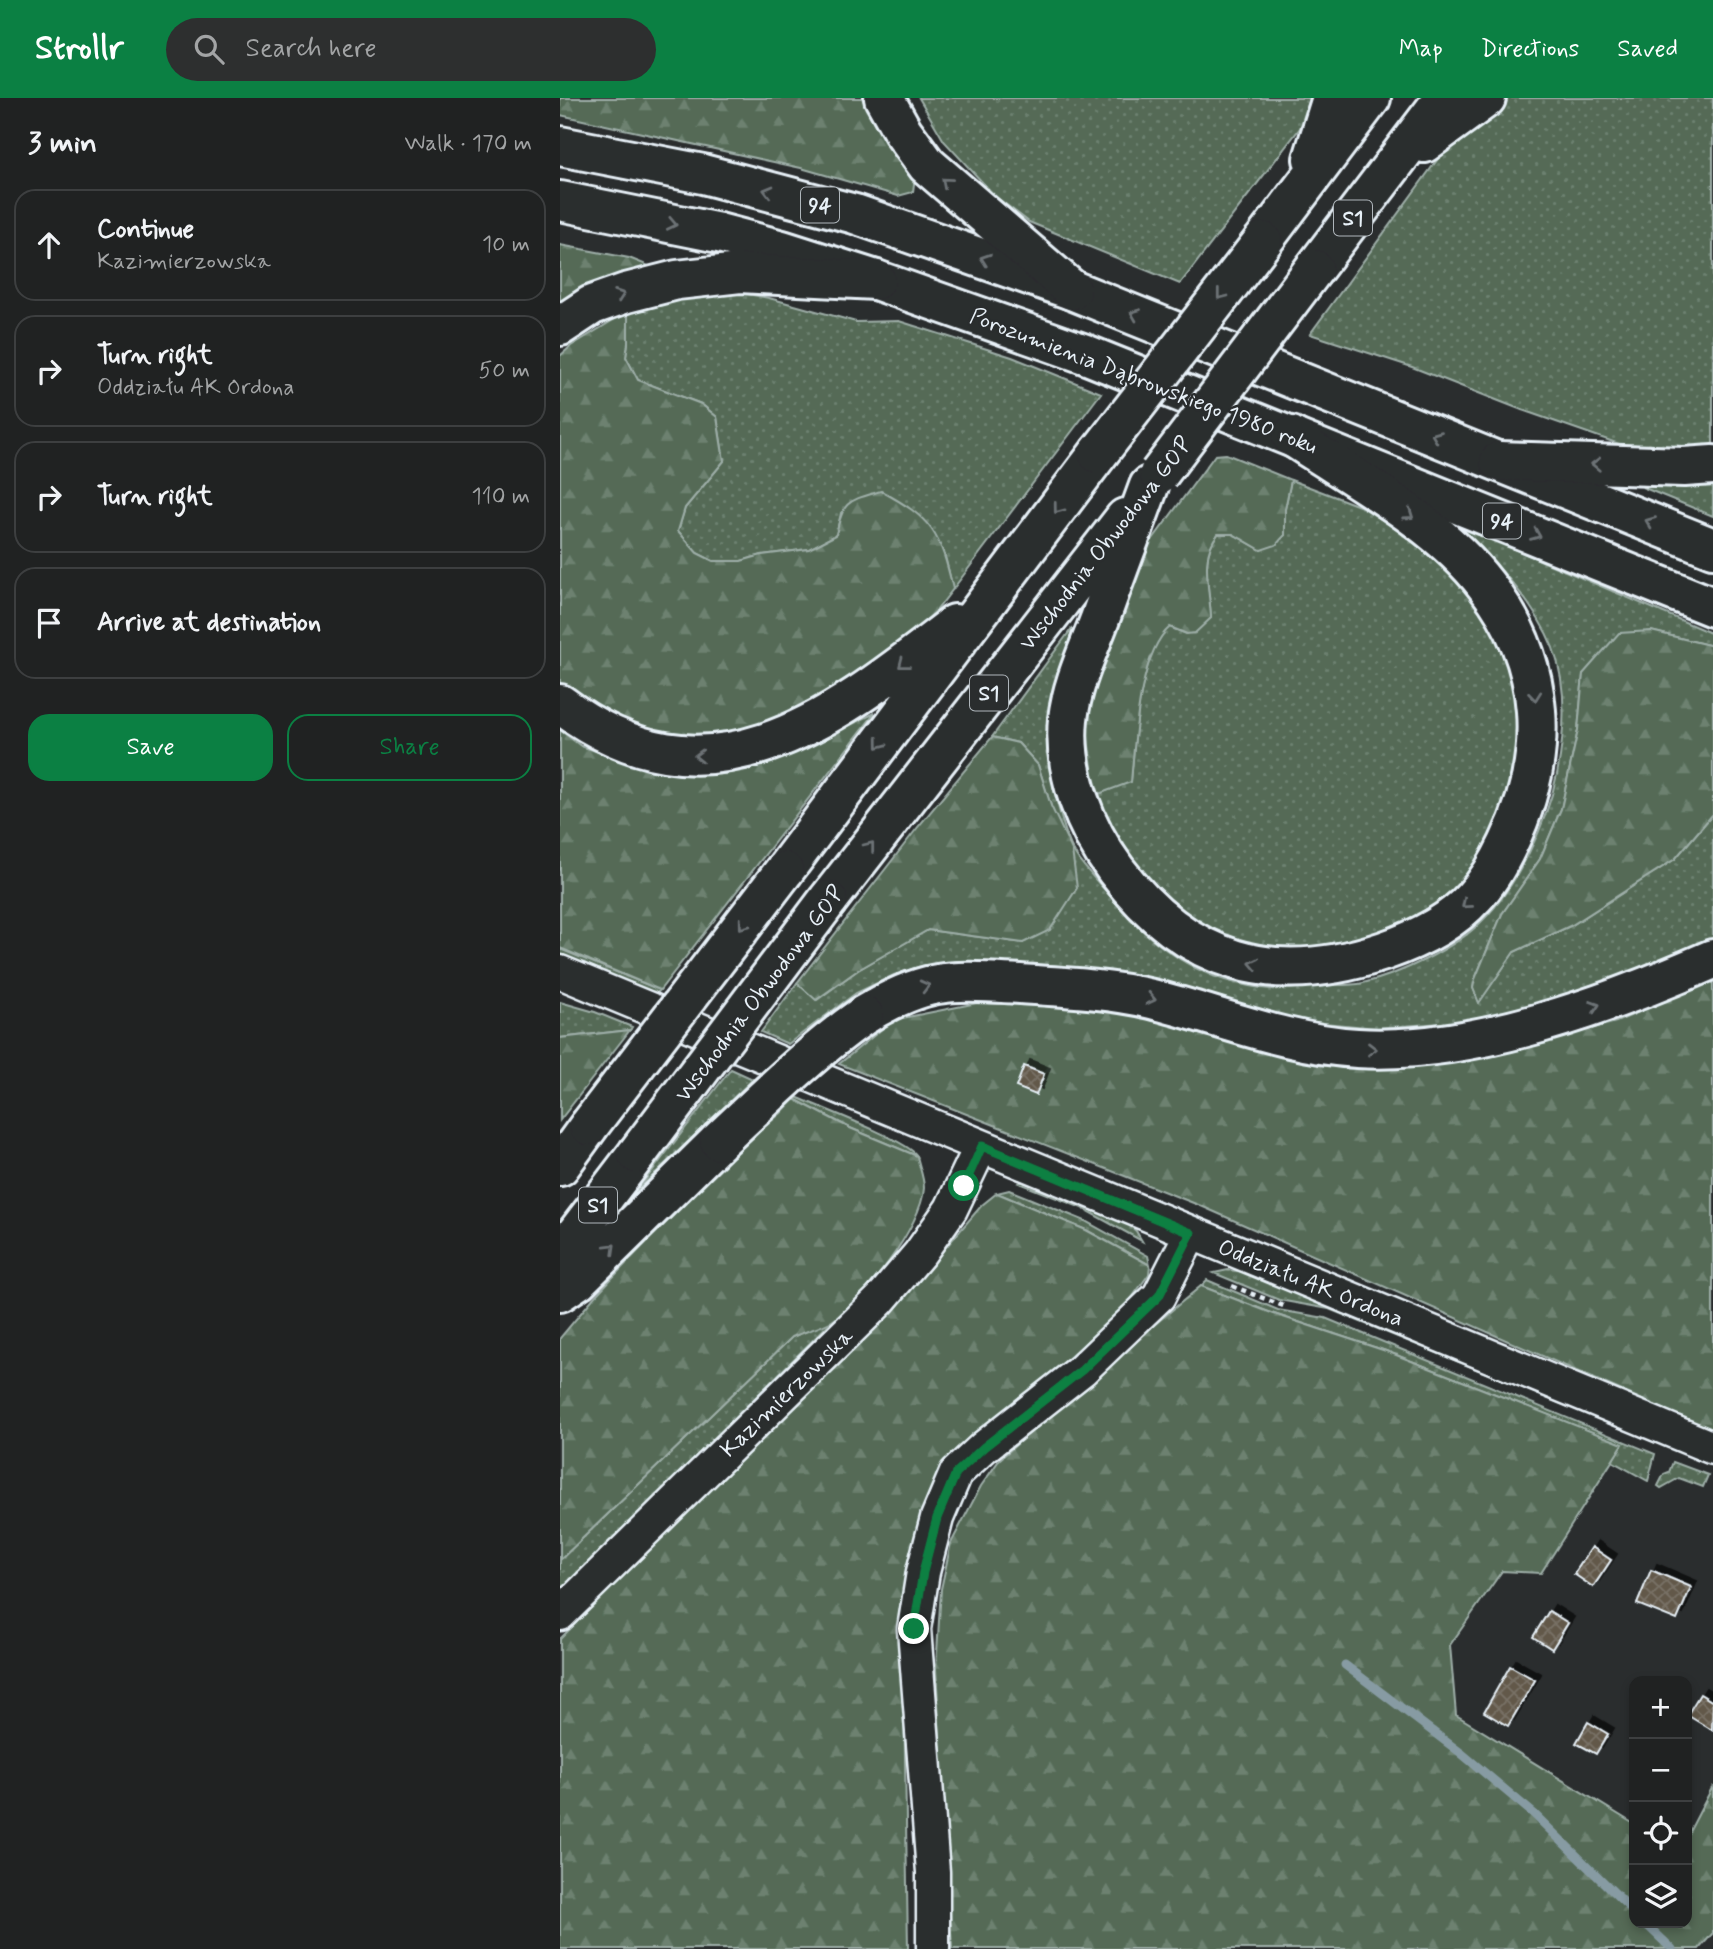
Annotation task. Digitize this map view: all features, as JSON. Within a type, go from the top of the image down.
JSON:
[{"type":"main road","points":[[884,98],[903,132],[927,165],[1072,290]]},
{"type":"main road","points":[[1305,184],[1332,98]]},
{"type":"main road","name":"S1","points":[[560,1166],[996,593],[1098,454],[1371,98]]},
{"type":"main road","name":"Wschodnia Obwodowa GOP","points":[[560,1255],[828,900],[1154,480],[1444,98]]},
{"type":"main road","points":[[1392,167],[1486,98]]},
{"type":"main road","name":"94","points":[[560,146],[703,174],[855,214],[1072,290],[1713,548]]},
{"type":"main road","name":"Porozumienia Dąbrowskiego 1980 roku","points":[[560,201],[719,233],[876,280],[1085,354],[1713,607]]},
{"type":"main road","points":[[560,327],[592,305],[677,280],[740,273],[876,280]]},
{"type":"main road","points":[[1154,480],[1082,662],[1068,719],[1069,763],[1083,812],[1103,853],[1132,891],[1158,918],[1193,942],[1228,958],[1259,966],[1299,968],[1367,957],[1400,946],[1437,927],[1473,899],[1496,868],[1527,798],[1532,776],[1538,731],[1534,684],[1523,648],[1508,618],[1487,586],[1456,550],[1410,515],[1291,436]]},
{"type":"main road","points":[[1499,461],[1684,467],[1713,465]]},
{"type":"main road","points":[[560,704],[610,734],[645,749],[675,755],[711,756],[750,749],[799,729],[868,691],[996,593]]},
{"type":"main road","points":[[560,1292],[578,1280],[780,1083],[842,1031],[894,997],[934,983],[967,981],[1111,991],[1150,999],[1295,1040],[1329,1046],[1397,1049],[1443,1045],[1520,1027],[1643,990],[1713,959]]},
{"type":"street","name":"Oddziału AK Ordona","points":[[560,972],[1713,1448]]},
{"type":"street","name":"Kazimierzowska","points":[[560,1614],[886,1293],[951,1209],[982,1146]]},
{"type":"street","points":[[933,1949],[933,1872],[914,1629],[923,1572],[937,1518],[956,1473],[984,1447],[1082,1370],[1159,1296],[1191,1233]]},
{"type":"green space","points":[[560,98],[862,98],[915,176],[913,192],[898,196],[801,168],[560,115]]},
{"type":"green space","points":[[919,98],[1310,98],[1300,128],[1180,284],[1029,222],[996,197],[944,141]]},
{"type":"green space","points":[[1502,98],[1713,98],[1713,450],[1642,452],[1522,410],[1412,367],[1310,334],[1443,152]]},
{"type":"green space","points":[[560,245],[629,258],[649,266],[560,312]]},
{"type":"green space","points":[[737,292],[856,322],[899,321],[1012,357],[1101,393],[953,589],[944,552],[841,513],[836,535],[809,549],[762,555],[741,561],[713,561],[697,553],[678,531],[685,508],[724,461],[717,417],[701,404],[638,380],[626,357],[628,311],[687,297]]},
{"type":"green space","points":[[628,311],[626,357],[638,380],[701,404],[717,417],[724,461],[685,508],[678,531],[697,553],[713,561],[741,561],[762,555],[809,549],[836,535],[841,515],[849,504],[881,491],[923,520],[932,530],[944,554],[953,589],[936,611],[873,669],[771,726],[702,737],[656,730],[620,720],[560,683],[560,356],[571,346]]},
{"type":"green space","points":[[1226,454],[1291,480],[1285,509],[1285,535],[1276,545],[1261,550],[1233,534],[1218,534],[1212,543],[1207,563],[1211,618],[1195,633],[1187,634],[1170,627],[1159,640],[1151,657],[1140,700],[1131,782],[1096,795],[1086,725],[1090,695],[1130,576],[1150,543],[1215,455]]},
{"type":"green space","points":[[1291,480],[1362,507],[1426,549],[1468,590],[1492,624],[1511,663],[1519,710],[1517,765],[1503,824],[1457,893],[1418,924],[1329,949],[1259,949],[1195,925],[1140,871],[1117,838],[1096,795],[1131,781],[1144,677],[1159,640],[1169,627],[1186,634],[1211,618],[1207,563],[1212,543],[1218,534],[1233,534],[1261,550],[1285,535],[1285,509]]},
{"type":"green space","points":[[1713,483],[1713,516],[1642,487]]},
{"type":"green space","points":[[1458,525],[1713,634],[1713,646],[1651,631],[1583,674],[1578,730],[1561,809],[1540,859],[1502,914],[1475,979],[1473,988],[1479,1002],[1514,952],[1572,925],[1675,859],[1713,814],[1713,939],[1621,976],[1527,1009],[1481,1020],[1377,1028],[1290,1020],[1182,988],[1083,968],[957,961],[921,966],[856,993],[788,1044],[761,1032],[797,983],[817,1000],[858,970],[928,930],[1023,943],[1051,806],[1038,765],[1018,743],[992,737],[1072,628],[1052,728],[1051,769],[1062,820],[1070,845],[1082,863],[1128,916],[1166,950],[1210,975],[1259,988],[1354,985],[1409,967],[1442,951],[1470,932],[1507,891],[1538,833],[1557,774],[1564,711],[1558,663],[1545,630],[1524,597]]},
{"type":"green space","points":[[1651,631],[1713,646],[1713,814],[1675,859],[1572,925],[1514,952],[1479,1003],[1473,988],[1475,979],[1502,914],[1540,859],[1561,809],[1578,730],[1583,674],[1619,633]]},
{"type":"green space","points":[[875,713],[660,990],[560,948],[560,730],[581,746],[649,769],[707,773],[772,763]]},
{"type":"green space","points":[[992,737],[1018,743],[1038,765],[1051,806],[1072,850],[1077,888],[1050,930],[1023,943],[928,930],[858,970],[816,1000],[797,983]]},
{"type":"green space","points":[[560,949],[660,990],[655,995],[560,956]]},
{"type":"green space","points":[[1713,980],[1713,1431],[1201,1206],[839,1064],[893,1020],[977,1003],[1062,1005],[1149,1015],[1352,1068],[1400,1067],[1511,1050],[1616,1022]]},
{"type":"green space","points":[[560,1002],[632,1027],[630,1030],[560,1038]]},
{"type":"green space","points":[[630,1030],[560,1120],[560,1038]]},
{"type":"green space","points":[[731,1069],[753,1079],[636,1192]]},
{"type":"green space","points":[[796,1097],[881,1133],[917,1156],[850,1128],[794,1099]]},
{"type":"green space","points":[[794,1099],[850,1128],[917,1156],[924,1188],[913,1222],[889,1261],[860,1297],[832,1321],[792,1337],[560,1560],[560,1338],[595,1296],[725,1160]]},
{"type":"green space","points":[[1025,1181],[1126,1222],[1142,1241],[1082,1208],[1019,1183]]},
{"type":"green space","points":[[1009,1190],[1085,1221],[1148,1256],[1150,1265],[1086,1230],[997,1193]]},
{"type":"green space","points":[[997,1193],[1086,1230],[1150,1265],[1149,1274],[1126,1306],[1051,1374],[977,1433],[903,1629],[908,1949],[560,1949],[560,1639],[794,1405],[881,1323],[982,1205]]},
{"type":"green space","points":[[1228,1270],[1246,1272],[1657,1443],[1329,1309],[1279,1300],[1214,1273]]},
{"type":"green space","points":[[1207,1280],[1278,1310],[1325,1318],[1655,1454],[1648,1481],[1612,1461],[1622,1444],[1386,1351],[1274,1314],[1201,1286]]},
{"type":"green space","points":[[1201,1286],[1274,1314],[1386,1351],[1623,1444],[1541,1573],[1502,1571],[1450,1645],[1456,1715],[1629,1821],[1629,1928],[1692,1928],[1692,1826],[1713,1786],[1713,1933],[1699,1949],[952,1949],[936,1669],[941,1589],[951,1543],[981,1486],[1000,1459]]},
{"type":"green space","points":[[833,1320],[560,1592],[560,1560],[792,1337]]},
{"type":"green space","points":[[1673,1462],[1708,1475],[1703,1487],[1679,1478],[1661,1488],[1658,1486]]},
{"type":"building","points":[[1024,1066],[1044,1074],[1036,1095],[1016,1087]]},
{"type":"building","points":[[1592,1547],[1611,1560],[1593,1587],[1574,1574]]},
{"type":"building","points":[[1651,1570],[1691,1587],[1677,1620],[1637,1604]]},
{"type":"building","points":[[1549,1611],[1568,1623],[1552,1649],[1533,1637]]},
{"type":"building","points":[[1510,1666],[1535,1680],[1508,1726],[1484,1712]]},
{"type":"building","points":[[1700,1694],[1713,1702],[1712,1730],[1692,1718],[1692,1707]]},
{"type":"building","points":[[1588,1722],[1608,1734],[1596,1754],[1576,1743]]},
{"type":"waterway","points":[[1345,1665],[1461,1753],[1534,1814],[1629,1907]]},
{"type":"waterway","points":[[1650,1928],[1672,1949]]},
{"type":"route","points":[[914,1629],[923,1572],[937,1518],[956,1473],[984,1447],[1082,1370],[1159,1296],[1191,1233],[982,1146],[964,1186]]}]
